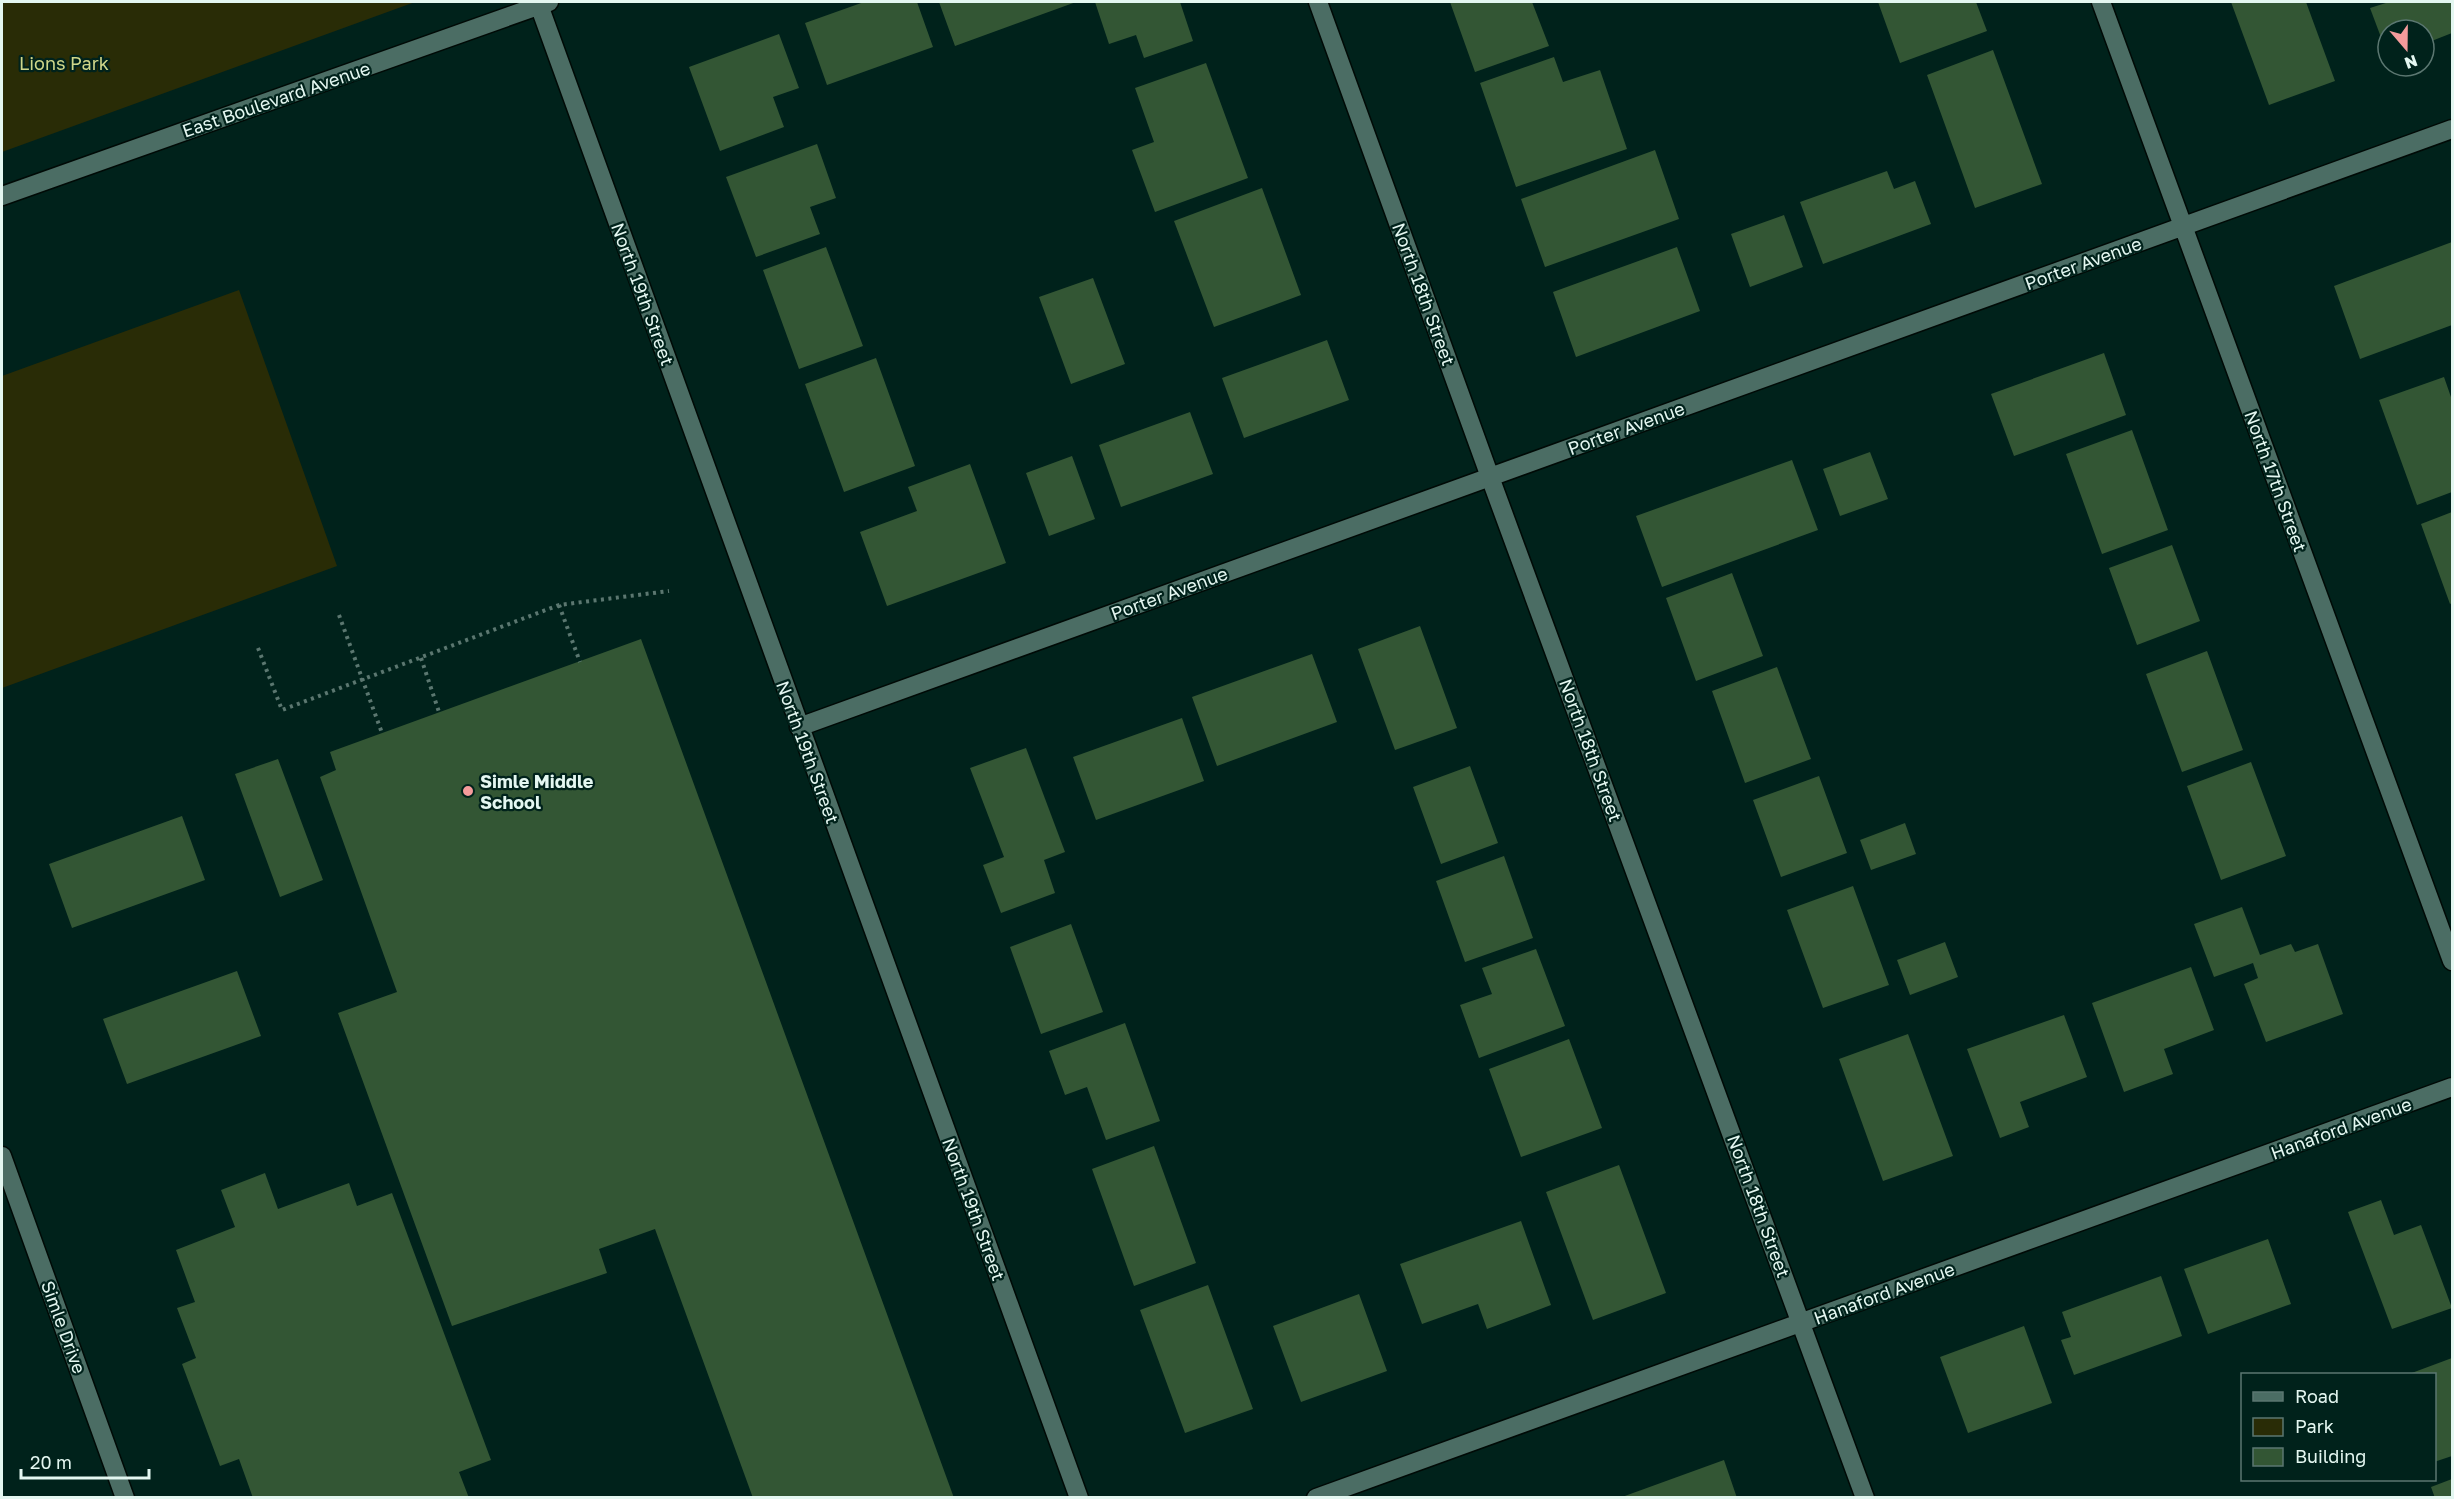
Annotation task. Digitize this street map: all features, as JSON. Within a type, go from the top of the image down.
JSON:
[{"type":"street","name":"North 18th Street","points":[[1318,2],[1490,477],[1866,1497]]},
{"type":"street","name":"North 17th Street","points":[[2100,2],[2452,961]]},
{"type":"street","name":"East Boulevard Avenue","points":[[2,196],[544,3]]},
{"type":"street","name":"North 19th Street","points":[[544,3],[799,727],[1079,1497]]},
{"type":"street","name":"Porter Avenue","points":[[799,727],[2452,129]]},
{"type":"street","name":"Hanaford Avenue","points":[[1316,1497],[2452,1088]]},
{"type":"street","name":"Simle Drive","points":[[2,1156],[125,1497]]},
{"type":"path","points":[[258,648],[282,710],[560,605],[669,591]]},
{"type":"path","points":[[560,605],[580,662]]},
{"type":"path","points":[[339,615],[382,733]]},
{"type":"path","points":[[421,658],[439,712]]},
{"type":"green space","name":"Lions Park","points":[[2,2],[415,2],[2,152]]},
{"type":"green space","points":[[239,290],[337,566],[2,688],[2,376]]},
{"type":"building","points":[[864,2],[917,2],[933,47],[827,85],[805,23]]},
{"type":"building","points":[[939,2],[1076,2],[955,46]]},
{"type":"building","points":[[1095,2],[1180,2],[1193,41],[1144,58],[1136,35],[1109,44]]},
{"type":"building","points":[[1450,2],[1532,2],[1549,46],[1475,72]]},
{"type":"building","points":[[1878,2],[1976,2],[1987,31],[1900,63]]},
{"type":"building","points":[[2231,2],[2306,2],[2335,81],[2269,105]]},
{"type":"building","points":[[2389,2],[2452,2],[2452,33],[2436,39],[2436,18],[2376,18],[2376,24],[2370,8]]},
{"type":"building","points":[[779,34],[799,88],[773,97],[784,127],[720,151],[689,67]]},
{"type":"building","points":[[1993,50],[2042,184],[1975,208],[1927,75]]},
{"type":"building","points":[[1554,57],[1563,82],[1600,70],[1627,149],[1516,187],[1480,83]]},
{"type":"building","points":[[1206,63],[1248,178],[1155,212],[1132,150],[1154,142],[1135,88]]},
{"type":"building","points":[[817,144],[836,198],[810,207],[820,234],[756,257],[726,177]]},
{"type":"building","points":[[1655,150],[1679,219],[1545,267],[1521,199]]},
{"type":"building","points":[[1887,171],[1894,189],[1915,181],[1931,224],[1823,264],[1800,202]]},
{"type":"building","points":[[1262,188],[1301,295],[1214,327],[1174,221]]},
{"type":"building","points":[[1784,215],[1803,267],[1750,287],[1731,234]]},
{"type":"building","points":[[2452,242],[2452,325],[2360,359],[2334,286]]},
{"type":"building","points":[[826,247],[863,346],[799,369],[763,270]]},
{"type":"building","points":[[1677,247],[1700,311],[1576,357],[1553,292]]},
{"type":"building","points":[[1093,278],[1125,364],[1071,384],[1039,297]]},
{"type":"building","points":[[1327,340],[1349,400],[1244,438],[1222,378]]},
{"type":"building","points":[[2104,353],[2126,415],[2014,456],[1991,394]]},
{"type":"building","points":[[876,358],[915,466],[844,492],[805,384]]},
{"type":"building","points":[[2444,377],[2452,400],[2452,492],[2417,505],[2379,400]]},
{"type":"building","points":[[1190,412],[1213,474],[1121,507],[1099,445]]},
{"type":"building","points":[[2132,430],[2168,530],[2102,554],[2066,454]]},
{"type":"building","points":[[1870,452],[1888,499],[1840,516],[1823,469]]},
{"type":"building","points":[[1072,456],[1095,519],[1049,536],[1026,473]]},
{"type":"building","points":[[1792,460],[1818,530],[1662,587],[1636,516]]},
{"type":"building","points":[[970,464],[1006,563],[887,606],[860,532],[917,511],[908,487]]},
{"type":"building","points":[[2452,512],[2452,603],[2450,604],[2421,524]]},
{"type":"building","points":[[2172,545],[2200,621],[2137,645],[2109,568]]},
{"type":"building","points":[[1732,573],[1763,656],[1696,681],[1666,598]]},
{"type":"building","points":[[1420,626],[1457,728],[1395,750],[1358,649]]},
{"type":"building","points":[[641,639],[954,1498],[753,1498],[655,1229],[599,1249],[607,1273],[452,1326],[338,1013],[397,992],[320,777],[336,770],[330,752]]},
{"type":"building","points":[[2207,651],[2243,750],[2182,772],[2146,674]]},
{"type":"building","points":[[1312,654],[1337,722],[1217,766],[1192,697]]},
{"type":"building","points":[[1777,667],[1811,759],[1745,783],[1712,691]]},
{"type":"building","points":[[1182,718],[1204,781],[1096,820],[1073,757]]},
{"type":"building","points":[[1026,748],[1065,852],[1044,860],[1055,893],[1001,913],[983,865],[1004,857],[970,768]]},
{"type":"building","points":[[278,759],[323,880],[280,897],[235,774]]},
{"type":"building","points":[[2251,762],[2286,856],[2221,880],[2187,786]]},
{"type":"building","points":[[1470,766],[1498,843],[1441,864],[1413,787]]},
{"type":"building","points":[[1819,776],[1847,853],[1781,877],[1753,800]]},
{"type":"building","points":[[182,816],[205,880],[72,928],[49,864]]},
{"type":"building","points":[[1905,823],[1916,854],[1871,870],[1860,840]]},
{"type":"building","points":[[1504,856],[1533,938],[1465,962],[1436,881]]},
{"type":"building","points":[[1853,886],[1889,985],[1823,1008],[1787,910]]},
{"type":"building","points":[[2242,907],[2260,955],[2291,944],[2295,952],[2318,944],[2343,1014],[2266,1042],[2244,984],[2258,978],[2253,963],[2214,977],[2194,924]]},
{"type":"building","points":[[1071,924],[1103,1012],[1041,1034],[1010,947]]},
{"type":"building","points":[[1945,942],[1958,977],[1910,995],[1897,960]]},
{"type":"building","points":[[1536,949],[1565,1026],[1479,1058],[1460,1005],[1492,994],[1482,968]]},
{"type":"building","points":[[2191,967],[2214,1030],[2164,1049],[2173,1074],[2124,1092],[2092,1003]]},
{"type":"building","points":[[237,971],[261,1036],[127,1084],[103,1019]]},
{"type":"building","points":[[2064,1015],[2087,1077],[2020,1102],[2029,1127],[2000,1138],[1967,1049]]},
{"type":"building","points":[[1125,1023],[1160,1121],[1106,1140],[1087,1087],[1065,1095],[1049,1051]]},
{"type":"building","points":[[1908,1034],[1953,1156],[1883,1181],[1839,1059]]},
{"type":"building","points":[[1569,1039],[1602,1128],[1521,1157],[1489,1069]]},
{"type":"building","points":[[1154,1146],[1196,1263],[1134,1286],[1092,1169]]},
{"type":"building","points":[[1619,1165],[1666,1293],[1593,1320],[1546,1192]]},
{"type":"building","points":[[265,1173],[278,1209],[349,1183],[357,1206],[392,1193],[491,1460],[459,1472],[469,1498],[253,1498],[239,1459],[220,1466],[182,1364],[196,1358],[177,1308],[195,1302],[176,1250],[235,1227],[221,1190]]},
{"type":"building","points":[[2381,1200],[2394,1235],[2421,1225],[2452,1308],[2392,1329],[2348,1212]]},
{"type":"building","points":[[1521,1221],[1551,1305],[1487,1329],[1478,1304],[1422,1324],[1400,1264]]},
{"type":"building","points":[[2268,1239],[2291,1304],[2208,1334],[2184,1269]]},
{"type":"building","points":[[2161,1276],[2182,1336],[2074,1375],[2061,1340],[2071,1337],[2062,1312]]},
{"type":"building","points":[[1208,1285],[1253,1409],[1185,1433],[1140,1310]]},
{"type":"building","points":[[1359,1294],[1387,1371],[1301,1402],[1273,1326]]},
{"type":"building","points":[[2024,1326],[2052,1403],[1968,1433],[1940,1357]]},
{"type":"building","points":[[2452,1358],[2452,1456],[2436,1461],[2436,1373],[2412,1373]]},
{"type":"building","points":[[1724,1460],[1737,1498],[1622,1498],[1622,1497]]},
{"type":"building","points":[[2452,1479],[2452,1498],[2435,1498],[2431,1487]]},
{"type":"place","name":"Simle Middle School","points":[[468,791]]}]
